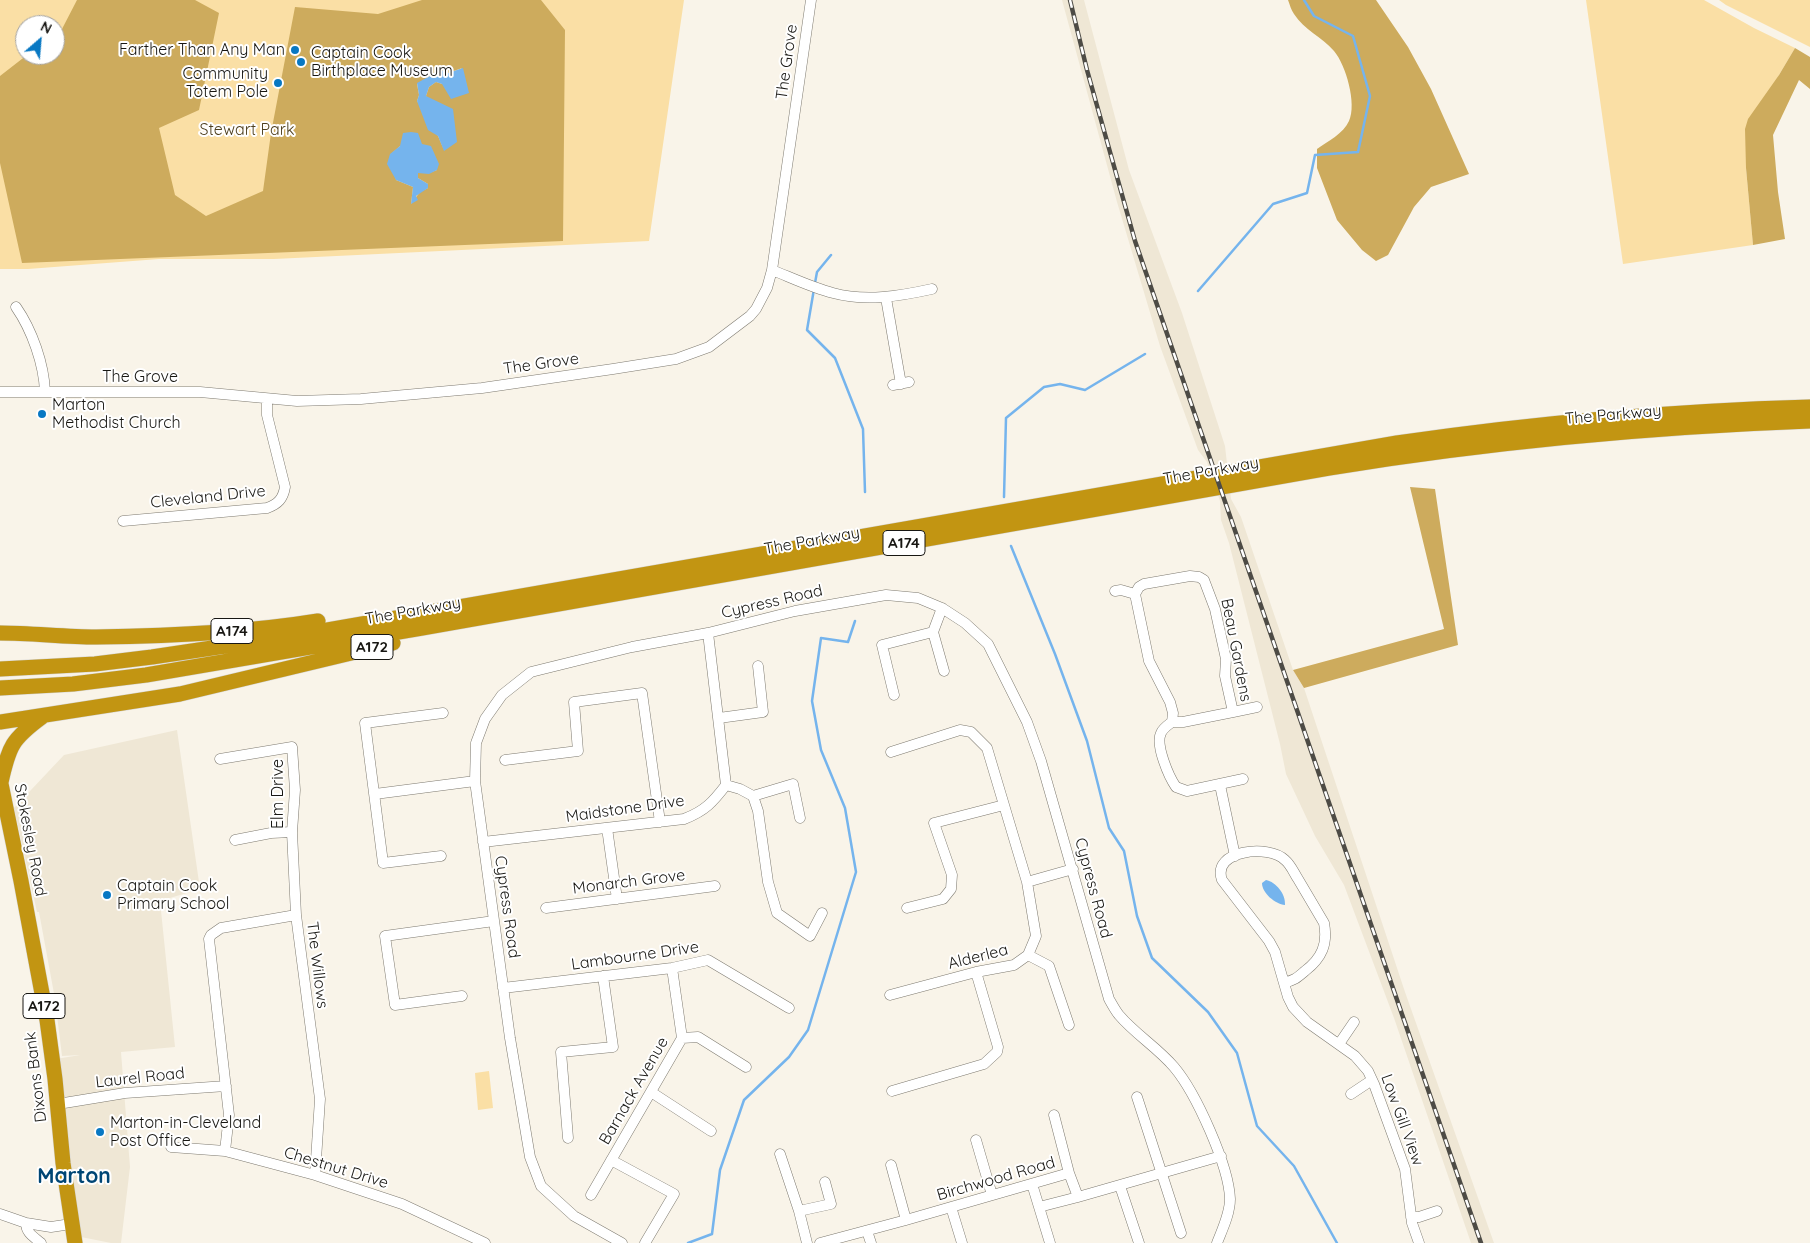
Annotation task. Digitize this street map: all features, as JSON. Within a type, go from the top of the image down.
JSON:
[{"type":"highway","name":"The Parkway","points":[[0,669],[95,664],[290,636],[1397,443],[1580,420],[1709,411],[1810,407]]},
{"type":"highway","name":"The Parkway","points":[[0,688],[73,684],[146,675],[1426,452],[1522,440],[1699,425],[1810,421]]},
{"type":"highway","name":"A174","points":[[0,634],[94,637],[245,630],[301,624],[376,612],[462,606]]},
{"type":"highway","name":"A172","points":[[0,722],[180,694],[376,646],[440,633],[480,617]]},
{"type":"highway","name":"A172","points":[[0,780],[14,742],[22,732],[44,716]]},
{"type":"highway","name":"Stokesley Road","points":[[0,780],[3,821]]},
{"type":"highway","name":"Dixons Bank","points":[[3,821],[16,884],[25,909],[47,1020],[74,1243]]},
{"type":"street","name":"The Grove","points":[[0,392],[200,392],[297,402],[361,399],[473,388],[676,358],[709,347],[750,316],[762,299],[772,270],[811,0]]},
{"type":"street","points":[[772,270],[818,288],[848,296],[886,298],[932,289]]},
{"type":"street","points":[[886,298],[901,384]]},
{"type":"street","points":[[16,307],[22,316],[37,352],[44,382],[44,392]]},
{"type":"street","name":"Cleveland Drive","points":[[122,521],[267,508],[280,501],[285,487],[267,415],[267,399]]},
{"type":"street","name":"Beau Gardens","points":[[1135,594],[1144,584],[1190,576],[1199,577],[1204,580],[1215,609],[1226,659],[1225,672],[1233,712]]},
{"type":"street","points":[[1115,591],[1121,590],[1135,594],[1149,661],[1170,702],[1173,713],[1172,722],[1161,732],[1159,743],[1160,752],[1174,785],[1179,789],[1187,791],[1243,780]]},
{"type":"street","name":"Cypress Road","points":[[622,1243],[574,1216],[542,1186],[530,1157],[503,988],[474,780],[476,744],[485,719],[502,695],[531,672],[632,647],[708,633],[803,609],[886,595],[918,598],[942,608],[966,623],[988,644],[1010,685],[1027,722],[1041,761],[1109,999],[1119,1014],[1175,1067],[1192,1094],[1221,1156],[1228,1178],[1230,1201],[1217,1243]]},
{"type":"street","points":[[942,608],[933,632],[944,671]]},
{"type":"street","points":[[894,695],[882,645],[933,632]]},
{"type":"street","points":[[708,633],[726,785],[740,788],[753,796],[758,811],[768,882],[776,913],[810,936],[822,914]]},
{"type":"street","points":[[719,718],[763,712],[758,666]]},
{"type":"street","points":[[505,760],[578,752],[574,702],[642,693],[660,822]]},
{"type":"street","name":"Beau Gardens","points":[[1172,722],[1183,722],[1257,707]]},
{"type":"street","points":[[441,856],[384,863],[366,723],[443,713]]},
{"type":"street","name":"Alderlea","points":[[890,995],[976,972],[1014,965],[1028,955],[1036,936],[1027,882],[987,748],[971,732],[960,730],[891,752]]},
{"type":"street","name":"Elm Drive","points":[[220,759],[292,747],[295,790],[292,832],[296,915]]},
{"type":"street","points":[[375,794],[474,780]]},
{"type":"street","points":[[753,796],[792,784],[800,818]]},
{"type":"street","name":"Maidstone Drive","points":[[483,842],[684,819],[697,814],[712,804],[726,785]]},
{"type":"street","points":[[1220,785],[1235,856],[1263,850],[1271,851],[1285,859],[1324,923],[1326,944],[1315,964],[1293,981],[1285,982]]},
{"type":"street","points":[[907,908],[943,898],[951,888],[952,876],[934,824],[1004,806]]},
{"type":"street","points":[[607,828],[617,899]]},
{"type":"street","points":[[236,840],[271,833],[292,832]]},
{"type":"street","name":"Low Gill View","points":[[1235,856],[1230,857],[1223,863],[1220,872],[1222,880],[1269,940],[1275,952],[1288,997],[1298,1014],[1362,1063],[1372,1080],[1405,1168],[1411,1217],[1419,1243]]},
{"type":"street","points":[[1027,882],[1073,869]]},
{"type":"street","name":"Monarch Grove","points":[[546,908],[715,886]]},
{"type":"street","name":"The Willows","points":[[225,1151],[229,1115],[209,940],[211,935],[221,928],[296,915],[320,1099],[315,1175]]},
{"type":"street","points":[[462,996],[395,1005],[385,936],[494,921]]},
{"type":"street","points":[[1028,955],[1049,966],[1069,1025]]},
{"type":"street","name":"Lambourne Drive","points":[[503,988],[672,968],[708,960],[789,1008]]},
{"type":"street","name":"Barnack Avenue","points":[[591,1195],[682,1038],[672,968]]},
{"type":"street","points":[[892,1091],[984,1064],[997,1052],[998,1047],[976,972]]},
{"type":"street","points":[[568,1138],[561,1052],[613,1047],[603,976]]},
{"type":"street","points":[[1339,1044],[1354,1022]]},
{"type":"street","points":[[682,1038],[698,1037],[746,1067]]},
{"type":"street","points":[[1351,1094],[1372,1080]]},
{"type":"street","name":"Laurel Road","points":[[58,1104],[125,1093],[226,1086]]},
{"type":"street","points":[[651,1092],[711,1131]]},
{"type":"street","points":[[1137,1097],[1181,1233]]},
{"type":"street","points":[[1054,1115],[1069,1173]]},
{"type":"street","points":[[976,1140],[992,1196]]},
{"type":"street","name":"Chestnut Drive","points":[[171,1147],[225,1151],[315,1175],[402,1204],[485,1243]]},
{"type":"street","points":[[780,1154],[800,1211],[807,1243]]},
{"type":"street","points":[[1039,1207],[1078,1198],[1221,1156]]},
{"type":"street","points":[[611,1160],[674,1194],[645,1243]]},
{"type":"street","points":[[891,1165],[906,1220]]},
{"type":"street","name":"Birchwood Road","points":[[820,1243],[1069,1173],[1078,1198]]},
{"type":"street","points":[[800,1211],[830,1204],[825,1182]]},
{"type":"street","points":[[1032,1184],[1050,1243]]},
{"type":"street","points":[[1120,1186],[1139,1243]]},
{"type":"street","points":[[951,1207],[962,1243]]},
{"type":"street","points":[[1411,1217],[1419,1217],[1437,1211]]},
{"type":"street","points":[[0,1214],[26,1223],[51,1227],[71,1224]]},
{"type":"street","points":[[26,1223],[28,1233],[41,1243]]},
{"type":"street","points":[[867,1231],[871,1243]]},
{"type":"shaded area","name":"Stewart Park","points":[[77,0],[195,0],[219,13],[199,110],[159,128],[175,195],[206,216],[263,191],[271,133],[295,7],[378,14],[422,0],[541,0],[565,30],[563,241],[22,263],[0,163],[0,76],[15,64],[65,65],[65,23]],"holes":[[[462,68],[442,84],[436,82],[429,87],[426,96],[444,150],[438,136],[417,101],[419,95],[417,84],[440,70],[448,73]],[[400,146],[437,170],[429,173],[417,173],[418,178],[428,184],[428,188],[420,192],[411,204],[413,187],[396,180],[391,154]]]},
{"type":"shaded area","points":[[1062,0],[1084,0],[1129,170],[1182,313],[1225,446],[1231,499],[1241,517],[1293,670],[1304,688],[1405,992],[1494,1243],[1471,1243],[1394,1018],[1344,885],[1315,836],[1286,774],[1229,543],[1221,520],[1220,501],[1207,462],[1198,450],[1160,346],[1117,202]]},
{"type":"shaded area","points":[[1288,0],[1376,0],[1408,47],[1431,89],[1469,174],[1431,187],[1414,207],[1388,255],[1376,261],[1362,250],[1337,220],[1317,168],[1317,149],[1347,125],[1351,114],[1351,95],[1343,65],[1334,51],[1298,20]]},
{"type":"shaded area","points":[[1795,48],[1810,57],[1810,89],[1799,80],[1773,135],[1778,192],[1785,239],[1753,245],[1746,168],[1745,129],[1748,119],[1779,75]]},
{"type":"shaded area","points":[[1410,487],[1435,489],[1458,645],[1304,688],[1293,670],[1444,629]]},
{"type":"shaded area","name":"Captain Cook Primary School","points":[[177,730],[200,889],[160,901],[175,1047],[121,1052],[130,1167],[121,1243],[111,1243],[71,1235],[50,1060],[80,1055],[62,1056],[55,999],[39,912],[37,912],[14,808],[64,755]]},
{"type":"green space","name":"Stewart Park","points":[[0,0],[684,0],[649,241],[274,259],[159,259],[28,269],[0,269]]},
{"type":"green space","points":[[1586,0],[1704,0],[1795,48],[1779,75],[1746,168],[1753,245],[1623,264]]},
{"type":"green space","points":[[1719,0],[1810,0],[1810,47],[1726,5]]},
{"type":"green space","points":[[489,1071],[493,1108],[478,1110],[475,1073]]},
{"type":"water","points":[[463,68],[469,93],[451,99],[442,84],[436,82],[429,87],[426,96],[453,109],[457,142],[444,151],[438,136],[428,130],[417,101],[419,95],[417,83],[441,70],[448,73]]},
{"type":"water","points":[[403,133],[418,133],[422,144],[431,146],[439,164],[437,170],[429,174],[418,173],[418,178],[428,184],[428,188],[416,196],[418,200],[411,204],[413,187],[396,180],[387,164],[390,154],[400,146]]},
{"type":"water","points":[[1266,880],[1280,889],[1285,905],[1277,903],[1264,891],[1262,883]]},
{"type":"waterway","points":[[1198,291],[1273,204],[1307,193],[1315,155],[1358,152],[1370,96],[1353,36],[1314,16],[1304,0]]},
{"type":"waterway","points":[[815,283],[817,272],[831,255]]},
{"type":"waterway","points":[[814,289],[807,330],[835,358],[863,429],[865,492]]},
{"type":"waterway","points":[[1004,497],[1006,418],[1044,387],[1060,384],[1085,390],[1145,354]]},
{"type":"waterway","points":[[1011,546],[1055,654],[1087,741],[1109,828],[1124,851],[1137,916],[1152,958],[1208,1012],[1237,1053],[1257,1126],[1294,1166],[1337,1243]]},
{"type":"waterway","points":[[688,1243],[712,1234],[720,1170],[744,1100],[789,1057],[808,1030],[856,872],[845,808],[821,750],[812,701],[821,638],[848,642],[855,621]]},
{"type":"railway","points":[[1070,0],[1087,70],[1135,241],[1481,1243]]},
{"type":"place","name":"Farther Than Any Man","points":[[295,50]]},
{"type":"place","name":"Captain Cook Birthplace Museum","points":[[301,62]]},
{"type":"place","name":"Community Totem Pole","points":[[278,83]]},
{"type":"place","name":"Marton Methodist Church","points":[[42,414]]},
{"type":"place","name":"Captain Cook Primary School","points":[[107,895]]},
{"type":"place","name":"Marton-in-Cleveland Post Office","points":[[100,1132]]},
{"type":"district","name":"Marton","points":[[74,1177]]}]
